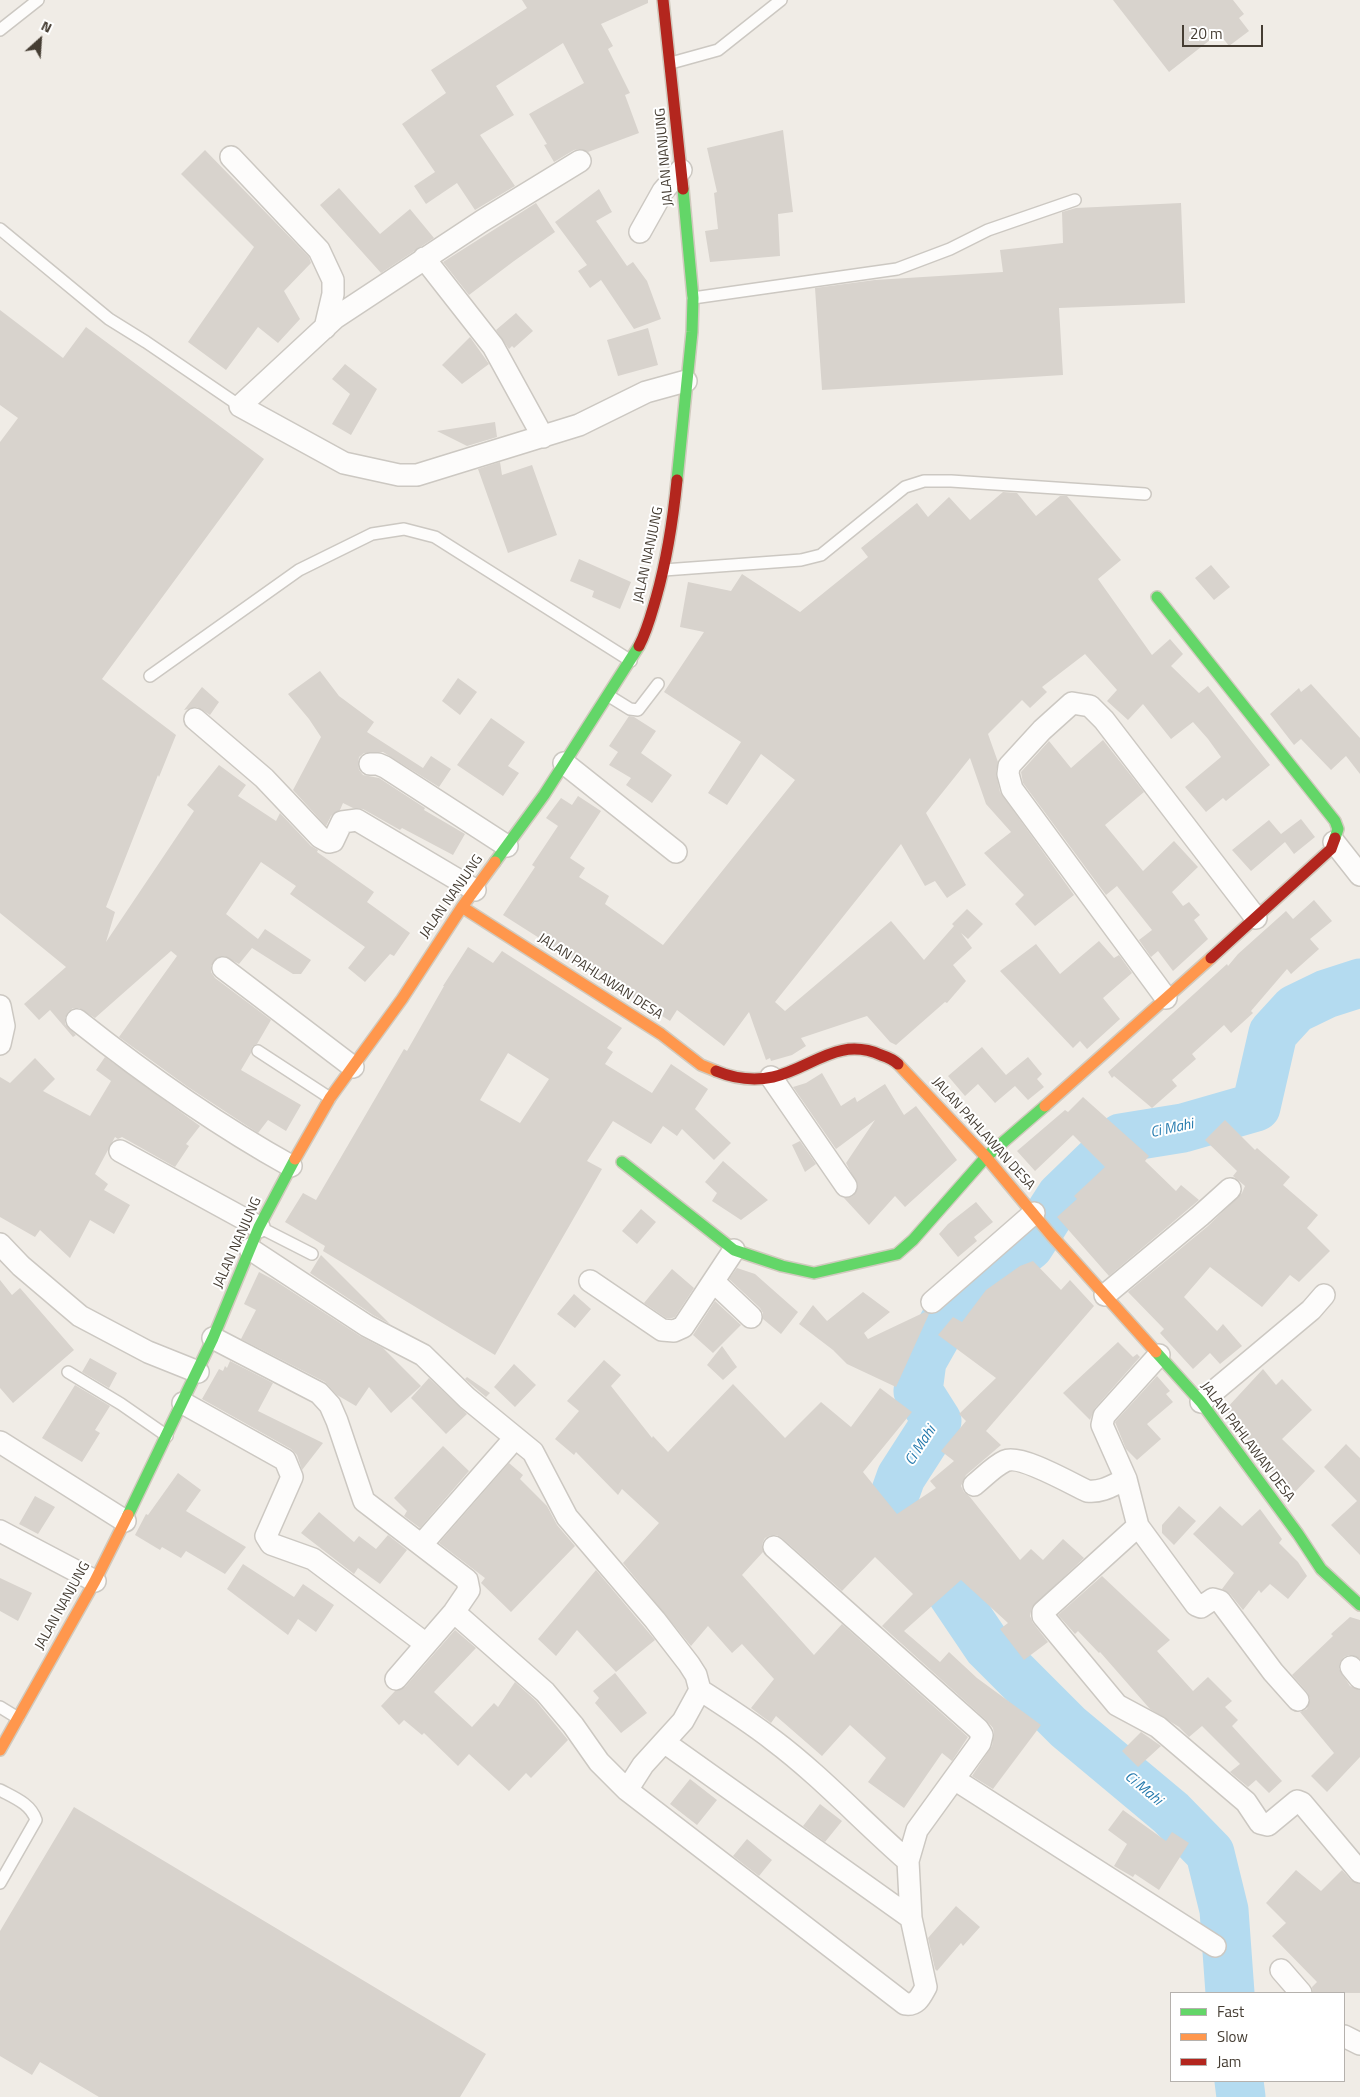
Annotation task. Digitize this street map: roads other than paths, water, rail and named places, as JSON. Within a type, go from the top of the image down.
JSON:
[{"type":"main road","name":"JALAN NANJUNG","points":[[0,1750],[94,1581],[125,1521],[198,1372],[259,1227],[330,1098],[402,999],[462,907],[544,795],[632,661],[646,633],[664,570],[674,515],[692,332],[693,298],[671,62],[663,0]]},
{"type":"main road","points":[[622,1162],[734,1250],[782,1266],[814,1273],[896,1254],[913,1240],[986,1157],[1331,850],[1338,829],[1334,821],[1157,597]]},
{"type":"main road","name":"JALAN PAHLAWAN DESA","points":[[462,907],[661,1034],[701,1065],[723,1074],[738,1078],[771,1077],[798,1069],[821,1056],[837,1050],[870,1050],[883,1054],[895,1061],[986,1157],[1050,1235],[1201,1402],[1322,1569],[1360,1606]]},
{"type":"street","points":[[232,157],[319,250],[334,280],[333,294],[325,328]]},
{"type":"street","points":[[580,161],[424,258],[335,318],[240,406],[344,463],[399,475],[417,475],[579,425],[646,392],[686,381]]},
{"type":"street","points":[[640,232],[663,191],[681,170]]},
{"type":"street","points":[[424,258],[493,346],[543,436]]},
{"type":"street","points":[[1166,998],[1012,789],[1008,774],[1009,766],[1042,730],[1072,703],[1090,706],[1104,720],[1256,918]]},
{"type":"street","points":[[195,718],[264,778],[320,838],[329,842],[333,841],[342,822],[357,820],[475,890]]},
{"type":"street","points":[[564,763],[676,852]]},
{"type":"street","points":[[370,764],[378,764],[385,767],[507,846]]},
{"type":"street","points":[[1334,842],[1360,874]]},
{"type":"street","points":[[223,968],[353,1067]]},
{"type":"street","points":[[0,1006],[4,1026],[0,1044]]},
{"type":"street","points":[[77,1020],[127,1060],[212,1120],[291,1166]]},
{"type":"street","points":[[771,1077],[846,1186]]},
{"type":"street","points":[[120,1151],[259,1227]]},
{"type":"street","points":[[1106,1295],[1230,1189]]},
{"type":"street","points":[[932,1302],[1037,1217]]},
{"type":"street","points":[[0,1244],[20,1266],[80,1316],[148,1352],[198,1372]]},
{"type":"street","points":[[250,1249],[367,1326],[423,1355],[467,1398],[533,1452],[567,1517],[656,1620],[696,1675],[700,1690],[773,1739],[830,1787],[866,1825],[908,1861]]},
{"type":"street","points":[[590,1281],[662,1330],[674,1331],[683,1327],[734,1250]]},
{"type":"street","points":[[714,1282],[751,1317]]},
{"type":"street","points":[[1201,1402],[1311,1310],[1324,1295]]},
{"type":"street","points":[[213,1338],[319,1393],[330,1405],[337,1421],[364,1501],[467,1580],[469,1590],[454,1612],[396,1679]]},
{"type":"street","points":[[1159,1355],[1102,1419],[1102,1425],[1126,1479],[1138,1526],[1196,1605],[1201,1607],[1213,1599],[1220,1601],[1273,1672],[1298,1700]]},
{"type":"street","points":[[183,1403],[285,1460],[292,1477],[266,1536],[271,1544],[313,1559],[426,1644]]},
{"type":"street","points":[[422,1544],[515,1438]]},
{"type":"street","points":[[0,1442],[125,1521]]},
{"type":"street","points":[[974,1485],[1004,1461],[1016,1459],[1027,1462],[1087,1491],[1096,1492],[1104,1490],[1126,1479]]},
{"type":"street","points":[[1138,1526],[1043,1612],[1043,1616],[1117,1705],[1158,1728],[1246,1802],[1260,1823],[1268,1825],[1299,1801],[1360,1872]]},
{"type":"street","points":[[0,1531],[94,1581]]},
{"type":"street","points":[[454,1612],[545,1692],[573,1725],[599,1762],[627,1790],[905,2004],[915,2004],[926,1987],[911,1918],[908,1861],[917,1830],[980,1743],[982,1735],[978,1728],[774,1547]]},
{"type":"street","points":[[627,1790],[643,1765],[683,1721],[700,1690]]},
{"type":"street","points":[[664,1742],[911,1918]]},
{"type":"street","points":[[954,1779],[1215,1946]]},
{"type":"street","points":[[1281,1970],[1300,1992]]},
{"type":"street","points":[[1345,2036],[1360,2044]]},
{"type":"lane","points":[[0,30],[38,0]]},
{"type":"lane","points":[[671,62],[718,50],[781,0]]},
{"type":"lane","points":[[693,298],[897,269],[950,249],[988,230],[1075,200]]},
{"type":"lane","points":[[0,229],[109,319],[240,406]]},
{"type":"lane","points":[[664,570],[801,560],[821,555],[905,487],[924,481],[951,481],[1145,494]]},
{"type":"lane","points":[[150,676],[299,570],[372,534],[404,529],[435,537],[632,661]]},
{"type":"lane","points":[[609,696],[634,711],[638,710],[658,684]]},
{"type":"lane","points":[[258,1051],[330,1098]]},
{"type":"lane","points":[[259,1227],[312,1254]]},
{"type":"lane","points":[[68,1372],[121,1404],[167,1436]]},
{"type":"lane","points":[[0,1707],[18,1718]]},
{"type":"lane","points":[[0,1790],[33,1810],[36,1820],[0,1883]]},
{"type":"waterway","name":"Ci Mahi","points":[[1230,1992],[1224,1910],[1210,1853],[1171,1813],[1068,1727],[988,1647],[932,1564],[901,1531],[891,1505],[901,1477],[937,1421],[918,1391],[922,1361],[952,1308],[1029,1246],[1061,1196],[1121,1138],[1183,1128],[1256,1107],[1273,1033],[1295,1009],[1326,994],[1360,983]]},
{"type":"waterway","name":"Ci Mahi","points":[[1239,2082],[1241,2097]]}]
